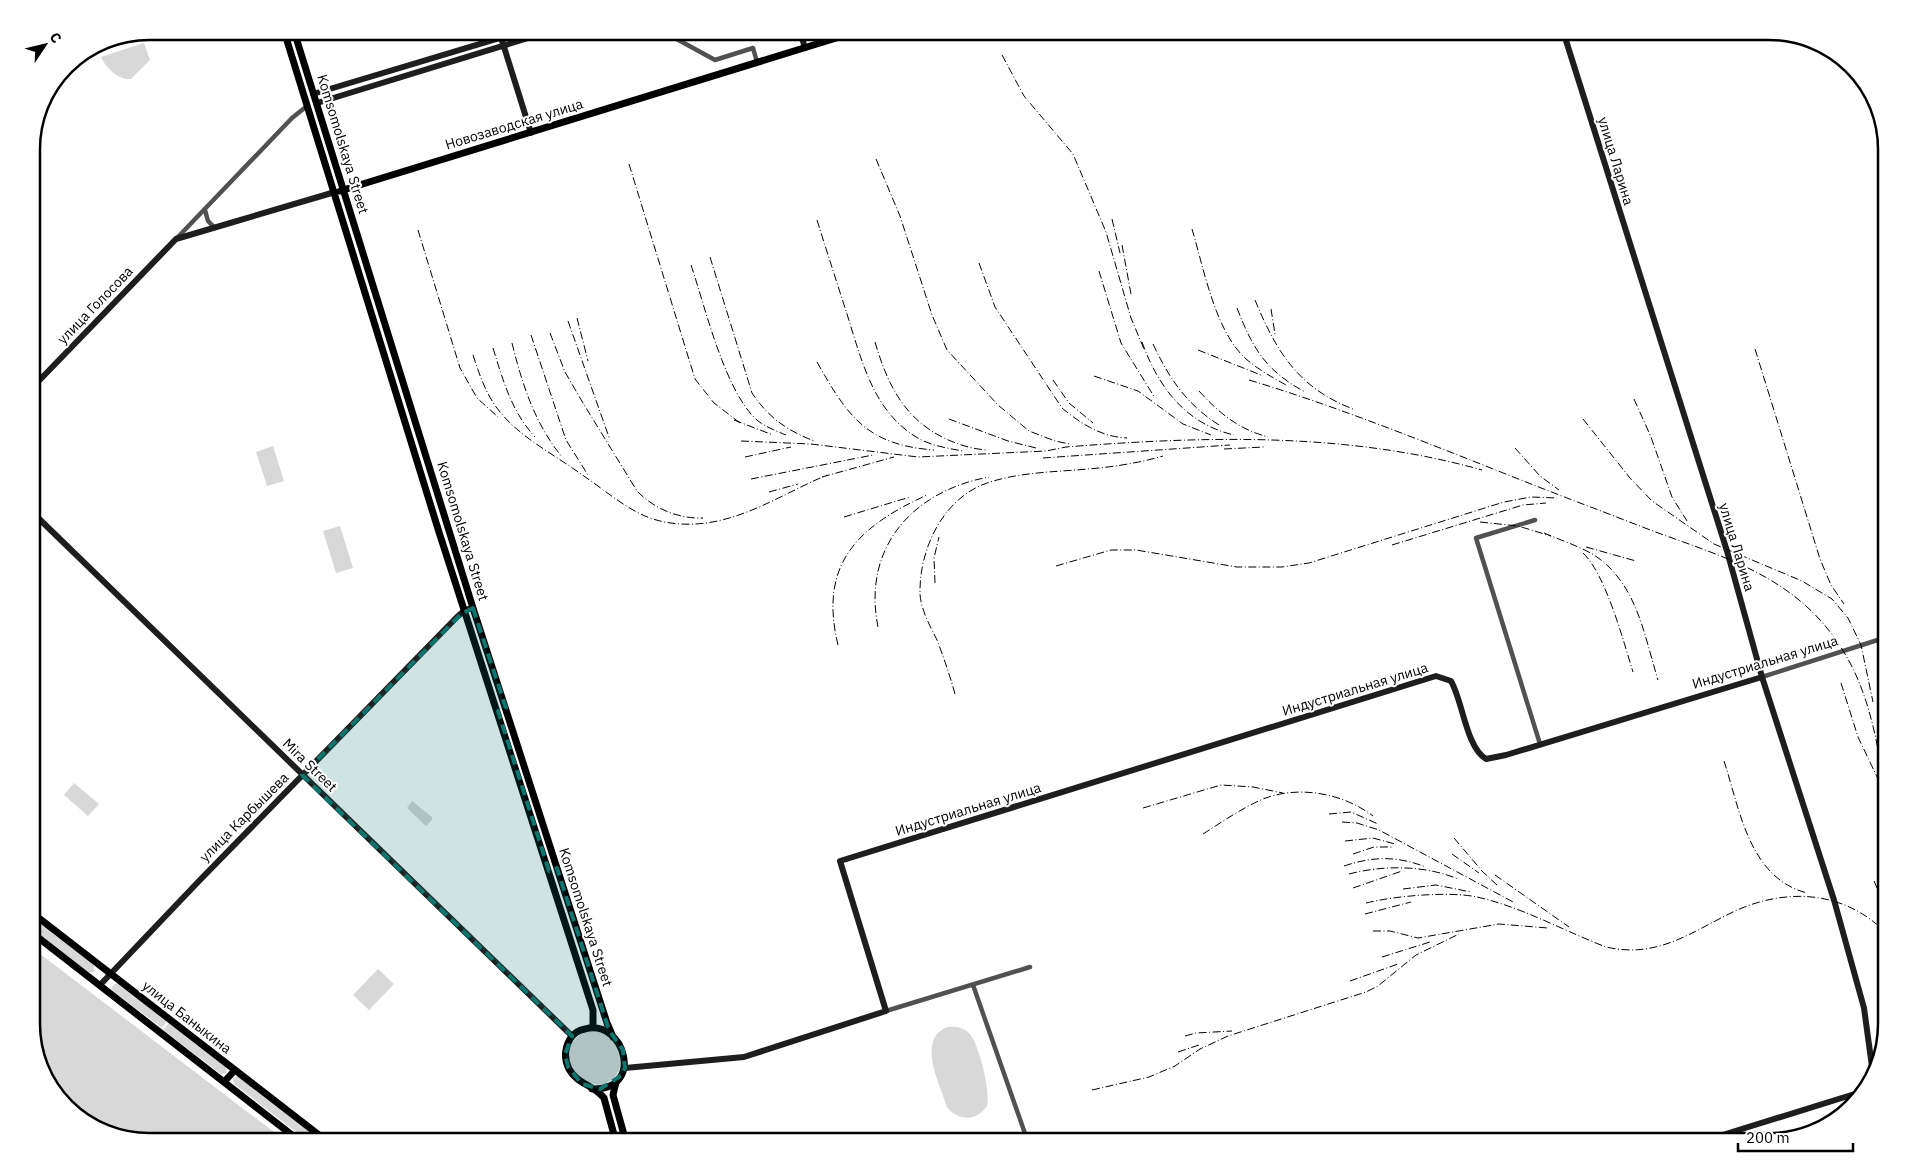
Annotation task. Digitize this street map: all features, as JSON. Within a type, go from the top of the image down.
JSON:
[{"type":"main road","name":"Komsomolskaya Street","points":[[287,40],[395,390],[593,1010],[593,1027]]},
{"type":"main road","name":"Komsomolskaya Street","points":[[297,40],[473,608],[606,1023],[613,1037]]},
{"type":"main road","name":"Новозаводская улица","points":[[335,192],[831,40]]},
{"type":"main road","points":[[318,138],[326,135]]},
{"type":"main road","points":[[372,315],[382,312]]},
{"type":"main road","points":[[395,390],[405,387]]},
{"type":"main road","points":[[498,710],[506,708]]},
{"type":"main road","points":[[549,871],[557,868]]},
{"type":"main road","name":"улица Баныкина","points":[[40,918],[316,1133]]},
{"type":"main road","name":"улица Баныкина","points":[[40,938],[289,1133]]},
{"type":"main road","points":[[614,1133],[604,1098],[575,1078],[568,1067],[565,1054],[572,1036],[581,1030],[593,1027],[599,1028],[613,1037],[623,1050],[625,1068],[616,1082],[613,1095],[624,1133]]},
{"type":"main road","points":[[224,1082],[235,1070]]},
{"type":"main road","points":[[592,1089],[600,1089],[616,1082]]},
{"type":"street","points":[[313,94],[484,40]]},
{"type":"street","points":[[502,40],[531,133]]},
{"type":"street","points":[[316,103],[523,40]]},
{"type":"street","points":[[678,40],[715,60],[753,48],[757,62]]},
{"type":"street","points":[[803,40],[805,48]]},
{"type":"street","name":"улица Ларина","points":[[1565,40],[1686,429],[1727,551],[1762,677],[1834,900],[1864,1008],[1871,1061]]},
{"type":"street","points":[[176,239],[292,118],[307,106]]},
{"type":"street","name":"Новозаводская улица","points":[[176,239],[216,229],[335,192]]},
{"type":"street","points":[[204,210],[208,221],[216,229]]},
{"type":"street","name":"улица Голосова","points":[[40,381],[176,239]]},
{"type":"street","name":"Mira Street","points":[[40,519],[572,1036]]},
{"type":"street","points":[[1535,520],[1476,538],[1540,744]]},
{"type":"street","points":[[465,610],[473,608]]},
{"type":"street","name":"улица Карбышева","points":[[100,986],[110,973],[302,775],[465,610]]},
{"type":"street","name":"Индустриальная улица","points":[[886,1012],[840,861],[1436,676],[1451,681],[1456,690],[1475,749],[1486,759],[1495,758],[1762,677],[1878,640]]},
{"type":"street","points":[[625,1068],[744,1057],[1030,967]]},
{"type":"street","points":[[973,985],[1025,1133]]},
{"type":"street","points":[[1729,1133],[1850,1096]]},
{"type":"highlighted area","points":[[473,608],[506,708],[498,711],[549,871],[557,868],[609,1030],[623,1050],[625,1068],[622,1075],[600,1089],[582,1084],[568,1067],[565,1054],[572,1036],[302,775],[461,614]]},
{"type":"shaded area","points":[[144,43],[150,60],[131,79],[122,78],[117,75],[106,65],[101,57]]},
{"type":"shaded area","points":[[273,446],[284,481],[267,486],[256,452]]},
{"type":"shaded area","points":[[340,526],[353,568],[336,573],[323,531]]},
{"type":"shaded area","points":[[74,783],[99,804],[88,816],[64,795]]},
{"type":"shaded area","points":[[412,801],[432,817],[432,820],[426,826],[407,808]]},
{"type":"shaded area","points":[[40,924],[94,965],[94,972],[88,972],[40,936]]},
{"type":"shaded area","points":[[40,954],[275,1133],[135,1132],[107,1125],[83,1110],[72,1101],[55,1078],[48,1066],[42,1045],[40,1031]]},
{"type":"shaded area","points":[[378,969],[394,984],[369,1010],[353,995]]},
{"type":"shaded area","points":[[114,984],[119,984],[167,1021],[162,1028],[113,991],[111,988]]},
{"type":"shaded area","points":[[169,1023],[226,1067],[227,1073],[221,1074],[163,1030]]},
{"type":"shaded area","points":[[947,1027],[959,1027],[969,1033],[973,1038],[980,1057],[986,1080],[988,1100],[987,1106],[983,1111],[972,1117],[962,1117],[951,1112],[947,1107],[936,1075],[932,1052],[933,1042],[938,1033]]},
{"type":"shaded area","points":[[588,1030],[604,1033],[617,1046],[620,1053],[620,1068],[616,1075],[610,1081],[601,1085],[580,1077],[570,1062],[571,1045]]},
{"type":"shaded area","points":[[238,1076],[312,1133],[297,1133],[234,1084],[233,1078]]},
{"type":"railway","points":[[1002,55],[1024,96],[1073,154],[1106,232],[1131,318],[1144,349]]},
{"type":"railway","points":[[876,159],[900,216],[932,315],[947,350],[998,405],[1029,431],[1055,441],[1070,444]]},
{"type":"railway","points":[[629,164],[695,379],[714,403],[740,423]]},
{"type":"railway","points":[[1112,219],[1120,253]]},
{"type":"railway","points":[[817,220],[863,365],[887,411],[899,424],[918,438],[930,444],[963,451]]},
{"type":"railway","points":[[1192,229],[1218,316],[1235,347],[1256,367],[1288,386]]},
{"type":"railway","points":[[418,230],[460,368],[477,398],[498,417]]},
{"type":"railway","points":[[1122,245],[1131,294]]},
{"type":"railway","points":[[710,257],[752,393],[764,409],[778,422],[814,441]]},
{"type":"railway","points":[[979,263],[995,307],[1062,408],[1092,429],[1109,435],[1127,438]]},
{"type":"railway","points":[[691,265],[717,348],[736,391],[746,408],[758,421],[786,435]]},
{"type":"railway","points":[[1099,271],[1121,343],[1155,398]]},
{"type":"railway","points":[[1255,300],[1271,336],[1291,366],[1317,390],[1353,409]]},
{"type":"railway","points":[[1237,308],[1255,347],[1270,367],[1291,384],[1305,392]]},
{"type":"railway","points":[[1271,309],[1275,334]]},
{"type":"railway","points":[[577,318],[588,361]]},
{"type":"railway","points":[[568,321],[610,440]]},
{"type":"railway","points":[[550,333],[565,372],[637,491],[651,503],[667,512],[685,517],[703,518]]},
{"type":"railway","points":[[531,335],[566,440],[588,475]]},
{"type":"railway","points":[[875,342],[891,385],[907,409],[917,419],[928,429],[947,440],[987,450]]},
{"type":"railway","points":[[1142,342],[1156,374],[1176,401],[1188,413],[1202,422],[1217,430],[1234,435]]},
{"type":"railway","points":[[512,343],[520,373],[537,417],[562,457]]},
{"type":"railway","points":[[1153,344],[1165,368],[1188,399],[1207,417],[1219,425]]},
{"type":"railway","points":[[493,348],[504,383],[514,406],[535,437]]},
{"type":"railway","points":[[1755,349],[1820,559],[1831,585],[1844,604]]},
{"type":"railway","points":[[1198,350],[1261,375]]},
{"type":"railway","points":[[473,355],[487,392],[495,406],[508,421],[528,438],[620,502],[651,518],[670,523],[690,524],[731,518],[827,475]]},
{"type":"railway","points":[[817,362],[839,398],[862,425],[892,442],[934,450]]},
{"type":"railway","points":[[1094,376],[1138,391],[1183,424],[1211,435]]},
{"type":"railway","points":[[1053,380],[1069,403],[1093,423]]},
{"type":"railway","points":[[1249,380],[1374,423],[1726,558],[1767,578],[1804,604],[1837,641],[1859,683],[1867,705],[1878,750]]},
{"type":"railway","points":[[1199,391],[1238,425],[1268,437]]},
{"type":"railway","points":[[1634,399],[1651,437],[1672,497],[1687,521]]},
{"type":"railway","points":[[949,419],[1008,441],[1036,448]]},
{"type":"railway","points":[[1583,419],[1630,478],[1652,501],[1714,544],[1802,581],[1832,599],[1848,618],[1861,645],[1873,702]]},
{"type":"railway","points":[[734,420],[773,435]]},
{"type":"railway","points":[[741,441],[811,444],[918,457],[1046,451],[1066,447],[1118,443],[1223,439],[1276,440],[1380,449],[1482,470]]},
{"type":"railway","points":[[1043,458],[1230,445]]},
{"type":"railway","points":[[745,457],[791,447]]},
{"type":"railway","points":[[1224,449],[1264,447]]},
{"type":"railway","points":[[1515,448],[1540,476],[1559,490]]},
{"type":"railway","points":[[751,479],[873,455]]},
{"type":"railway","points":[[955,694],[940,647],[924,612],[920,594],[924,559],[937,526],[947,511],[974,489],[990,482],[1014,476],[1116,466],[1163,456]]},
{"type":"railway","points":[[822,477],[894,457]]},
{"type":"railway","points":[[878,627],[875,598],[878,572],[886,548],[899,527],[916,510],[937,495],[962,484],[989,477]]},
{"type":"railway","points":[[769,492],[798,484]]},
{"type":"railway","points":[[838,645],[833,616],[834,591],[839,570],[850,551],[864,534],[882,520],[927,495]]},
{"type":"railway","points":[[844,517],[910,497]]},
{"type":"railway","points":[[1056,566],[1111,550],[1136,550],[1237,567],[1282,567],[1309,563],[1504,502],[1531,497],[1557,498]]},
{"type":"railway","points":[[1392,545],[1523,505],[1546,503]]},
{"type":"railway","points":[[1480,522],[1518,526],[1551,536]]},
{"type":"railway","points":[[1544,533],[1594,555],[1609,567],[1620,580],[1637,611],[1658,680]]},
{"type":"railway","points":[[935,583],[934,558],[939,537]]},
{"type":"railway","points":[[1586,547],[1636,561]]},
{"type":"railway","points":[[1583,553],[1599,576],[1606,592],[1633,672]]},
{"type":"railway","points":[[1841,683],[1858,737],[1878,779]]},
{"type":"railway","points":[[1724,761],[1742,820],[1759,858],[1772,873],[1787,885],[1807,893]]},
{"type":"railway","points":[[1143,808],[1221,785],[1253,787],[1283,793]]},
{"type":"railway","points":[[1203,834],[1232,815],[1263,799],[1291,793],[1305,792],[1334,797],[1361,808],[1373,816]]},
{"type":"railway","points":[[1329,814],[1351,812],[1378,824]]},
{"type":"railway","points":[[1342,822],[1357,823],[1379,830],[1515,903]]},
{"type":"railway","points":[[1345,841],[1373,838],[1395,844]]},
{"type":"railway","points":[[1454,838],[1482,871],[1498,886]]},
{"type":"railway","points":[[1353,854],[1374,847],[1392,847]]},
{"type":"railway","points":[[1452,854],[1479,873]]},
{"type":"railway","points":[[1344,866],[1365,860],[1395,859],[1426,867]]},
{"type":"railway","points":[[1349,874],[1376,869],[1404,868],[1432,871],[1458,879]]},
{"type":"railway","points":[[1353,888],[1402,871]]},
{"type":"railway","points":[[1495,875],[1569,927]]},
{"type":"railway","points":[[1874,881],[1878,890]]},
{"type":"railway","points":[[1403,889],[1436,885],[1471,892]]},
{"type":"railway","points":[[1366,903],[1422,895],[1452,894],[1477,897],[1527,913],[1606,947],[1625,950],[1642,949],[1674,941],[1755,903],[1775,898],[1796,896],[1816,897],[1835,901],[1853,909],[1878,926]]},
{"type":"railway","points":[[1365,914],[1411,902]]},
{"type":"railway","points":[[1373,931],[1390,931],[1418,938],[1499,924],[1548,928]]},
{"type":"railway","points":[[1092,1090],[1149,1077],[1175,1066],[1200,1049],[1228,1036],[1366,992],[1378,986],[1416,955],[1459,934]]},
{"type":"railway","points":[[1382,957],[1430,942]]},
{"type":"railway","points":[[1350,981],[1398,964]]},
{"type":"railway","points":[[1185,1036],[1196,1033],[1232,1031]]},
{"type":"railway","points":[[1178,1052],[1199,1045]]}]
